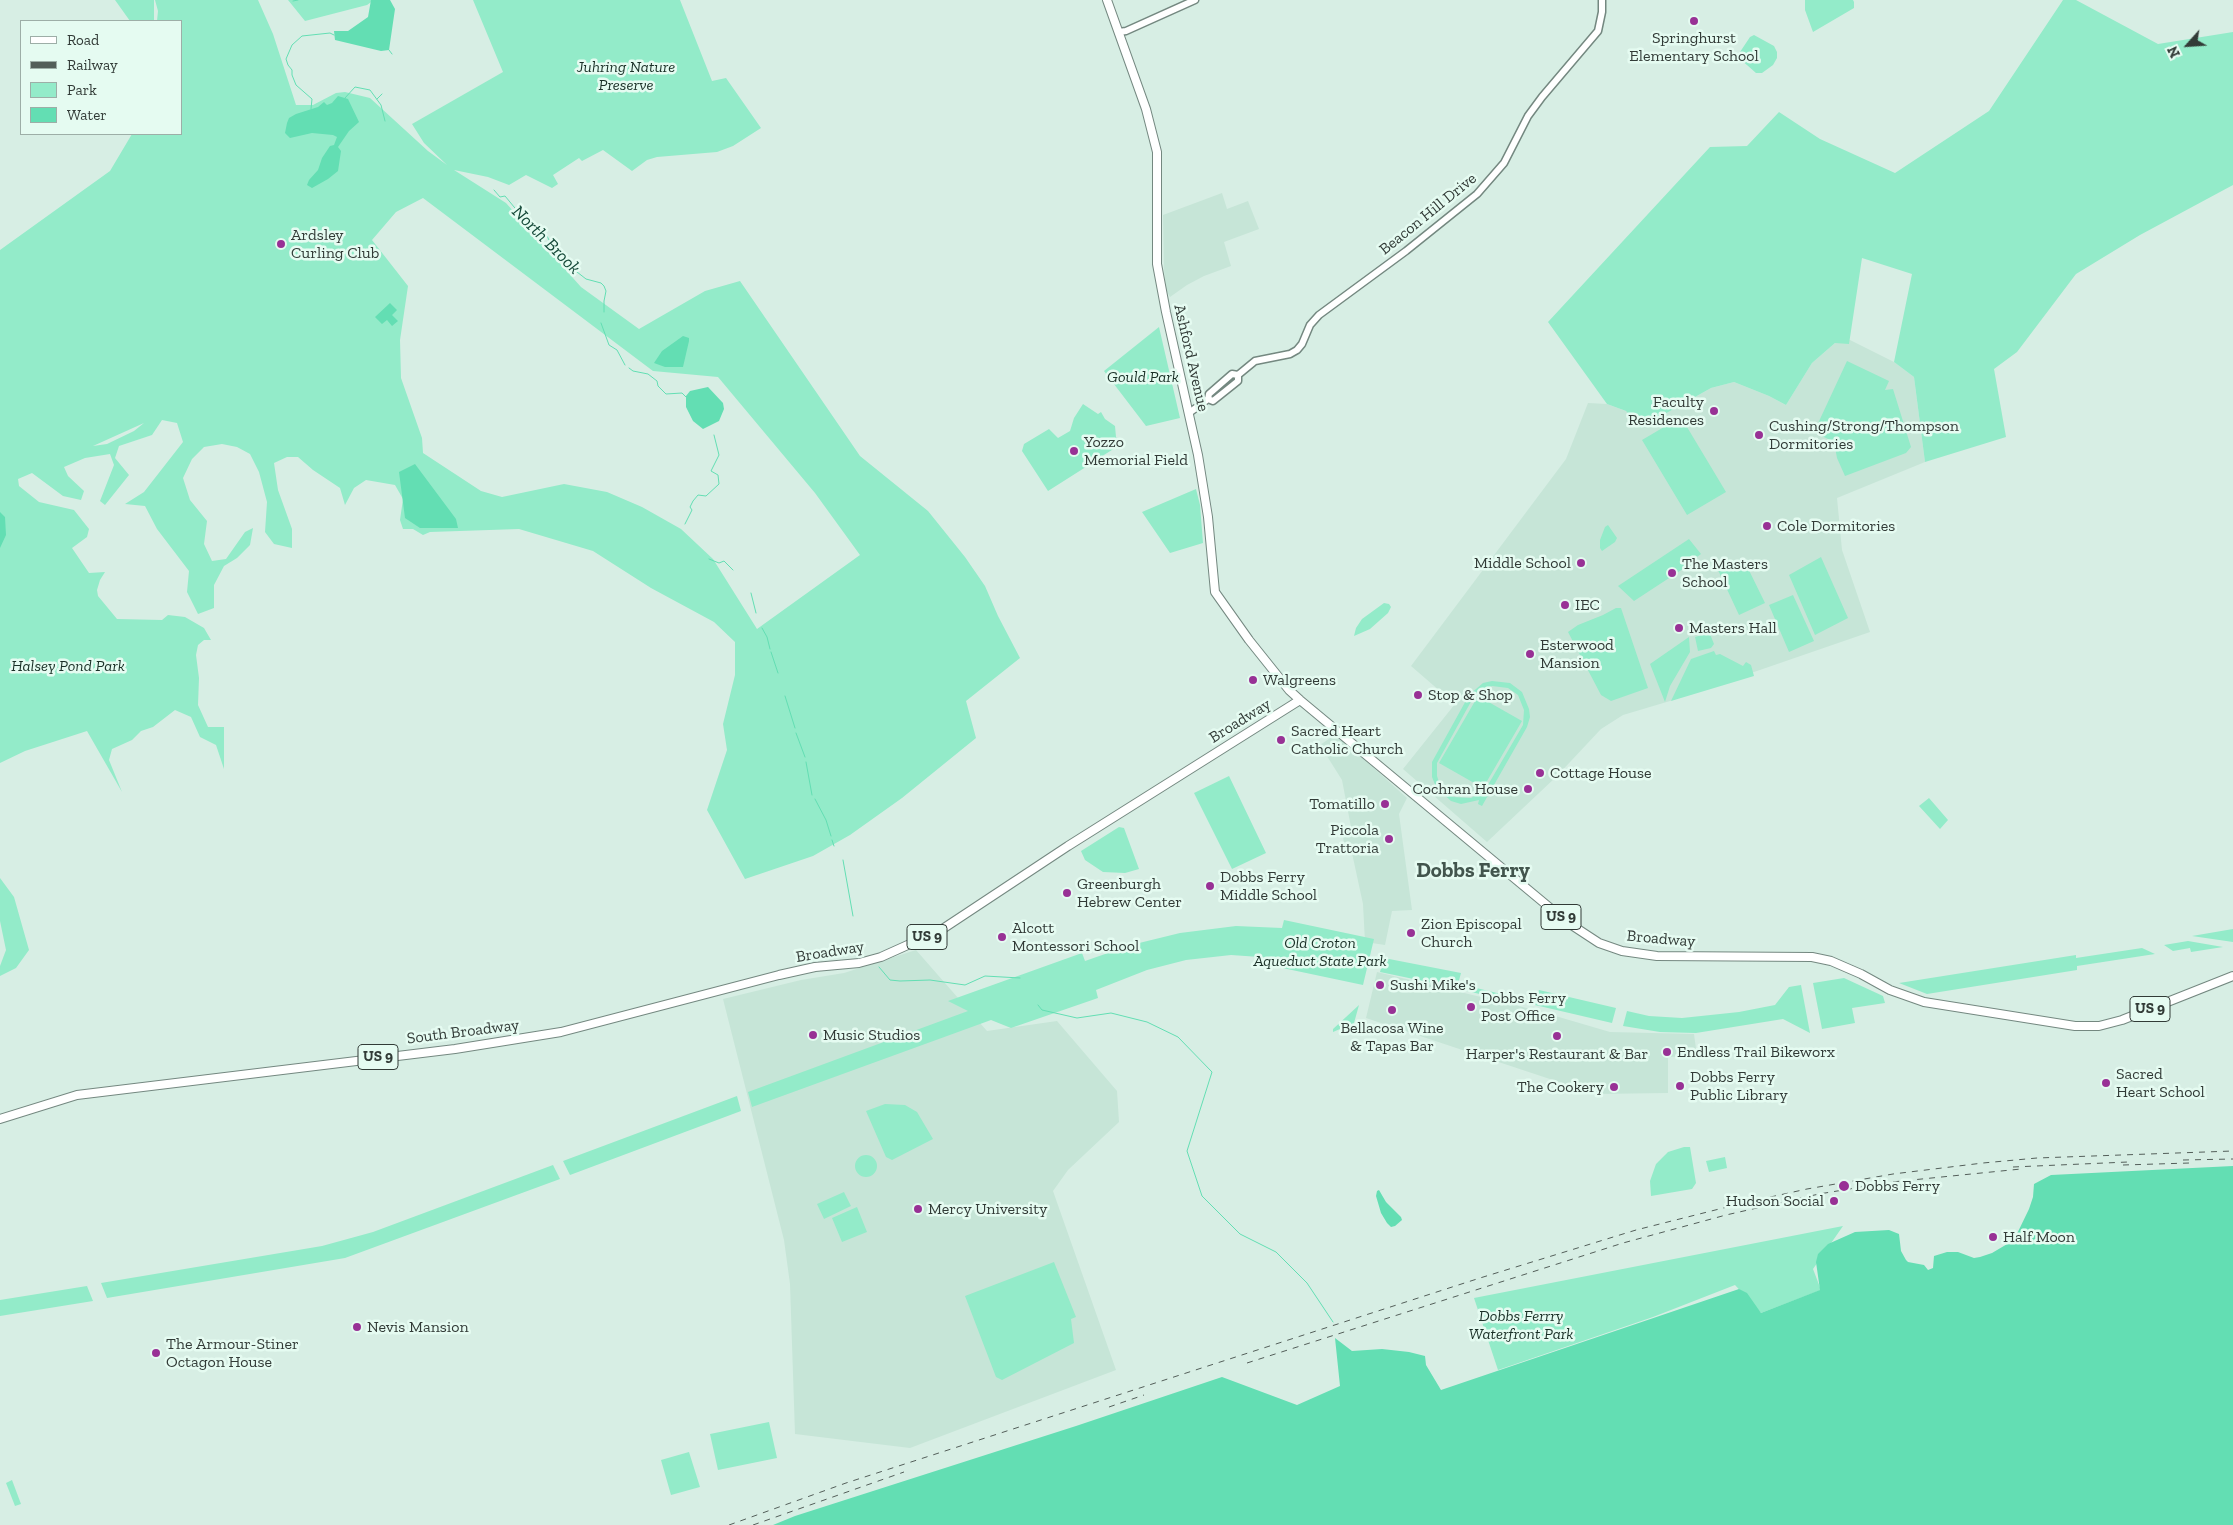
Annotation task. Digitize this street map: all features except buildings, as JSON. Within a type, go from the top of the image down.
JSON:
[{"type":"main road","name":"Ashford Avenue","points":[[1107,0],[1146,109],[1158,152],[1157,264],[1195,438],[1206,505],[1215,592],[1249,640],[1289,690],[1300,700]]},
{"type":"main road","name":"Broadway","points":[[779,975],[815,967],[858,963],[894,952],[941,930],[1068,846],[1300,700],[1567,922],[1599,943],[1622,951],[1657,956],[1812,957],[1832,961],[1862,974],[1890,990],[1924,1002],[2075,1026],[2099,1026],[2122,1020],[2233,976]]},
{"type":"main road","name":"South Broadway","points":[[0,1119],[78,1095],[455,1049],[561,1032],[779,975]]},
{"type":"street","points":[[1119,32],[1126,31],[1195,0]]},
{"type":"street","name":"Beacon Hill Drive","points":[[1189,413],[1208,399],[1213,401],[1238,381],[1238,376],[1255,361],[1290,354],[1297,350],[1302,344],[1310,325],[1319,315],[1406,251],[1477,194],[1504,164],[1528,116],[1542,97],[1598,31],[1602,12],[1602,0]]},
{"type":"shaded area","points":[[1222,193],[1227,209],[1248,201],[1259,229],[1224,242],[1231,266],[1204,276],[1170,297],[1166,290],[1164,270],[1163,215]]},
{"type":"shaded area","name":"The Masters School","points":[[1850,340],[1894,362],[1914,377],[1925,462],[1837,498],[1842,550],[1870,632],[1670,701],[1623,715],[1601,729],[1556,777],[1487,842],[1403,769],[1455,704],[1411,666],[1566,459],[1588,403],[1607,404],[1626,411],[1640,428],[1711,388],[1734,382],[1786,405],[1812,363],[1835,343]]},
{"type":"shaded area","points":[[1336,734],[1407,798],[1399,814],[1412,910],[1392,911],[1385,945],[1365,942],[1363,904],[1352,853],[1345,852],[1342,828],[1351,827],[1342,780],[1320,745]]},
{"type":"shaded area","name":"Mercy University","points":[[916,950],[987,1031],[1057,1021],[1117,1091],[1119,1122],[1068,1170],[1053,1191],[1116,1370],[910,1448],[795,1434],[790,1284],[784,1240],[723,999],[801,980],[844,973]]},
{"type":"shaded area","points":[[1377,972],[1535,1010],[1610,1032],[1694,1034],[1697,1056],[1668,1057],[1668,1093],[1595,1094],[1366,1018]]},
{"type":"green space","points":[[115,0],[154,0],[154,20],[129,20]]},
{"type":"green space","points":[[155,0],[258,0],[273,34],[296,105],[313,105],[336,93],[345,92],[370,98],[428,151],[447,165],[424,143],[412,124],[503,72],[473,0],[680,0],[712,81],[726,78],[761,128],[733,146],[717,152],[657,157],[647,160],[632,171],[603,150],[582,161],[579,158],[553,175],[558,184],[552,188],[526,175],[509,185],[488,177],[454,170],[506,203],[581,287],[639,329],[705,291],[740,281],[860,456],[928,511],[965,557],[985,586],[1020,658],[966,701],[976,738],[902,798],[850,835],[813,856],[745,879],[707,810],[727,750],[723,724],[735,675],[735,642],[714,622],[651,588],[593,551],[519,529],[430,532],[423,535],[413,529],[403,529],[400,520],[403,499],[395,485],[366,480],[354,488],[345,505],[340,488],[313,470],[298,457],[287,457],[274,463],[278,490],[292,529],[292,548],[274,544],[265,532],[267,502],[259,472],[250,454],[237,447],[222,444],[204,447],[192,459],[183,478],[190,500],[207,521],[204,544],[212,561],[226,559],[245,532],[253,528],[250,545],[237,558],[224,566],[214,585],[214,608],[198,614],[187,592],[189,571],[157,529],[145,506],[125,504],[144,492],[183,442],[177,423],[162,420],[152,435],[119,446],[115,458],[129,475],[105,505],[100,501],[114,465],[110,454],[85,458],[64,467],[68,476],[84,491],[81,500],[63,496],[32,473],[18,479],[19,486],[39,502],[74,510],[89,529],[87,537],[72,548],[89,573],[105,572],[97,590],[98,596],[117,619],[162,620],[168,615],[185,617],[204,628],[211,640],[204,640],[198,645],[196,655],[199,678],[198,705],[208,727],[224,727],[224,769],[216,745],[200,737],[191,717],[175,710],[153,727],[141,731],[132,740],[112,749],[109,760],[122,792],[87,731],[25,751],[0,763],[0,250],[110,171],[131,135],[182,135],[182,20],[157,20],[158,11]],"holes":[[[423,198],[653,371],[718,377],[815,493],[860,555],[757,629],[713,559],[681,529],[642,507],[607,492],[564,484],[502,497],[481,491],[423,453],[422,438],[401,378],[400,340],[408,286],[372,240],[396,212]],[[144,423],[134,431],[107,444],[93,446]]]},
{"type":"green space","points":[[288,0],[374,0],[367,5],[305,21]]},
{"type":"green space","points":[[1805,0],[1853,0],[1854,8],[1813,32],[1805,10]]},
{"type":"green space","points":[[2063,0],[2076,0],[2158,44],[2233,32],[2233,185],[2140,235],[2076,274],[2017,352],[1994,369],[2006,437],[1925,462],[1914,377],[1894,362],[1912,274],[1862,258],[1849,344],[1835,343],[1812,363],[1786,405],[1734,382],[1711,388],[1640,428],[1626,411],[1607,404],[1548,322],[1710,147],[1747,146],[1779,112],[1820,139],[1895,173],[1989,111]]},
{"type":"green space","points":[[1754,35],[1774,46],[1777,52],[1777,58],[1773,65],[1762,73],[1756,73],[1739,58],[1740,52],[1750,37]]},
{"type":"green space","name":"Gould Park","points":[[1159,327],[1180,418],[1146,426],[1104,371]]},
{"type":"green space","points":[[1847,361],[1889,381],[1885,390],[1893,389],[1911,447],[1906,453],[1845,476],[1837,458],[1834,442],[1814,432]]},
{"type":"green space","name":"Yozzo Memorial Field","points":[[1083,404],[1098,414],[1101,412],[1105,419],[1115,426],[1116,437],[1120,445],[1099,458],[1092,467],[1089,465],[1048,491],[1022,451],[1024,444],[1049,429],[1058,438],[1070,431],[1074,418]]},
{"type":"green space","points":[[1681,417],[1726,492],[1687,515],[1642,440]]},
{"type":"green space","points":[[1196,489],[1200,505],[1203,543],[1170,553],[1142,512]]},
{"type":"green space","points":[[1608,525],[1617,538],[1615,542],[1602,551],[1600,540],[1605,527]]},
{"type":"green space","points":[[1689,539],[1701,554],[1692,563],[1634,601],[1618,586]]},
{"type":"green space","points":[[1821,557],[1848,618],[1815,635],[1789,575]]},
{"type":"green space","points":[[1743,558],[1765,603],[1739,615],[1718,570]]},
{"type":"green space","points":[[1793,595],[1814,641],[1789,652],[1769,605]]},
{"type":"green space","points":[[1384,603],[1389,604],[1391,607],[1388,613],[1370,629],[1354,636],[1356,628],[1362,619]]},
{"type":"green space","points":[[1616,608],[1621,608],[1648,688],[1611,701],[1601,695],[1568,632],[1578,625]]},
{"type":"green space","points":[[1710,634],[1714,644],[1711,648],[1698,651],[1695,637]]},
{"type":"green space","points":[[1689,637],[1690,652],[1670,686],[1665,702],[1650,664]]},
{"type":"green space","points":[[1714,651],[1716,655],[1720,654],[1743,666],[1746,662],[1751,665],[1754,676],[1671,701],[1691,659]]},
{"type":"green space","points":[[1492,681],[1510,683],[1522,692],[1530,717],[1527,727],[1482,806],[1478,804],[1479,800],[1461,804],[1451,801],[1436,787],[1432,777],[1432,762],[1469,695],[1483,683]],"holes":[[[1492,686],[1508,688],[1518,695],[1524,710],[1523,725],[1485,790],[1471,798],[1453,797],[1440,785],[1437,776],[1437,763],[1473,698],[1479,691]]]},
{"type":"green space","points":[[1478,696],[1522,721],[1483,788],[1439,763]]},
{"type":"green space","points":[[1229,776],[1266,853],[1232,869],[1194,793]]},
{"type":"green space","points":[[1929,798],[1948,820],[1940,829],[1919,806]]},
{"type":"green space","points":[[1119,827],[1124,828],[1139,869],[1125,873],[1103,872],[1085,860],[1081,851]]},
{"type":"green space","points":[[0,878],[14,897],[29,950],[16,968],[0,976],[0,966],[6,950],[0,921]]},
{"type":"green space","name":"Old Croton Aqueduct State Park","points":[[1284,920],[1374,939],[1363,985],[1273,966],[1274,958],[1231,955],[1186,960],[1147,970],[1096,990],[1098,998],[1011,1028],[991,1020],[752,1107],[748,1092],[968,1011],[948,1001],[1082,953],[1085,961],[1131,945],[1180,933],[1236,926],[1282,928]]},
{"type":"green space","points":[[2233,929],[2233,942],[2192,936]]},
{"type":"green space","points":[[2188,941],[2223,947],[2191,952],[2190,948],[2173,951],[2164,945]]},
{"type":"green space","points":[[2142,948],[2155,954],[2077,966],[2077,970],[1927,994],[1899,983],[2076,955],[2076,958]]},
{"type":"green space","name":"Old Croton Aqueduct State Park","points":[[1384,958],[1461,973],[1457,988],[1380,972]]},
{"type":"green space","points":[[1844,978],[1883,996],[1885,1003],[1852,1008],[1855,1023],[1822,1029],[1813,983]]},
{"type":"green space","points":[[1801,985],[1810,1033],[1783,1019],[1696,1033],[1660,1032],[1623,1026],[1627,1011],[1649,1016],[1682,1018],[1739,1012],[1775,1005],[1789,987]]},
{"type":"green space","points":[[1468,986],[1497,993],[1524,996],[1522,1004],[1467,991]]},
{"type":"green space","points":[[1539,990],[1616,1008],[1612,1023],[1535,1005]]},
{"type":"green space","points":[[1359,1005],[1354,1023],[1333,1032],[1333,1029]]},
{"type":"green space","points":[[737,1096],[741,1111],[570,1175],[563,1161]]},
{"type":"green space","points":[[885,1104],[905,1105],[917,1112],[933,1139],[892,1160],[886,1157],[866,1111]]},
{"type":"green space","points":[[1690,1147],[1696,1183],[1692,1189],[1651,1196],[1650,1181],[1656,1164],[1668,1152]]},
{"type":"green space","points":[[866,1155],[874,1158],[877,1166],[874,1174],[866,1177],[858,1174],[855,1166],[858,1158]]},
{"type":"green space","points":[[1725,1157],[1727,1168],[1709,1172],[1706,1161]]},
{"type":"green space","points":[[553,1165],[560,1179],[345,1258],[107,1298],[101,1283],[322,1246],[373,1232]]},
{"type":"green space","points":[[844,1192],[851,1206],[824,1219],[817,1204]]},
{"type":"green space","points":[[857,1207],[867,1232],[842,1242],[832,1218]]},
{"type":"green space","name":"Dobbs Ferrry Waterfront Park","points":[[1843,1226],[1813,1269],[1821,1290],[1761,1313],[1735,1285],[1653,1317],[1498,1370],[1474,1298]]},
{"type":"green space","points":[[1054,1262],[1076,1317],[1071,1319],[1074,1343],[1002,1380],[996,1377],[965,1296]]},
{"type":"green space","points":[[87,1286],[93,1301],[0,1316],[0,1300]]},
{"type":"green space","points":[[769,1422],[777,1458],[718,1470],[710,1434]]},
{"type":"green space","points":[[689,1452],[700,1487],[671,1495],[661,1460]]},
{"type":"green space","points":[[12,1480],[21,1504],[15,1506],[6,1483]]},
{"type":"water","points":[[371,0],[390,0],[395,9],[389,50],[381,51],[335,40],[334,31],[348,31],[368,17]]},
{"type":"water","points":[[338,96],[348,99],[359,122],[349,131],[338,147],[341,151],[338,171],[312,188],[307,185],[309,180],[318,170],[322,158],[330,146],[334,145],[337,137],[312,133],[290,138],[285,133],[287,123],[289,118],[296,114],[318,107],[324,102],[327,105],[332,103]]},
{"type":"water","points":[[390,303],[397,310],[392,315],[398,321],[392,326],[387,320],[382,324],[375,317]]},
{"type":"water","points":[[683,336],[689,338],[689,341],[683,367],[665,367],[654,363],[662,351]]},
{"type":"water","points":[[708,387],[723,403],[724,409],[719,421],[703,429],[693,421],[686,407],[686,396],[690,391]]},
{"type":"water","points":[[415,464],[456,519],[458,528],[420,528],[405,518],[399,472]]},
{"type":"water","points":[[0,512],[5,517],[6,535],[0,548]]},
{"type":"water","points":[[2233,1166],[2233,1525],[773,1525],[795,1516],[1222,1377],[1297,1405],[1340,1386],[1335,1338],[1352,1351],[1382,1349],[1425,1356],[1426,1365],[1441,1390],[1739,1289],[1747,1293],[1761,1313],[1820,1290],[1816,1262],[1818,1254],[1828,1244],[1855,1232],[1889,1230],[1899,1234],[1901,1251],[1906,1260],[1924,1265],[1928,1270],[1933,1268],[1934,1256],[1947,1252],[1958,1252],[1974,1258],[1992,1253],[2014,1240],[2029,1209],[2033,1197],[2034,1184],[2051,1175]]},
{"type":"water","points":[[1379,1190],[1386,1202],[1401,1217],[1402,1220],[1395,1226],[1391,1227],[1381,1213],[1376,1196]]},
{"type":"waterway","points":[[293,1],[298,0]]},
{"type":"waterway","name":"North Brook","points":[[311,109],[312,99],[296,85],[292,70],[286,59],[292,45],[302,36],[330,33],[334,35]]},
{"type":"waterway","name":"North Brook","points":[[389,50],[392,54]]},
{"type":"waterway","name":"North Brook","points":[[345,98],[355,87],[370,90],[381,105],[385,121]]},
{"type":"waterway","name":"North Brook","points":[[377,99],[382,94]]},
{"type":"waterway","name":"North Brook","points":[[494,190],[500,197],[505,196],[524,219],[547,236],[554,250],[563,261],[586,279],[601,283],[604,286],[606,291],[604,312]]},
{"type":"waterway","name":"North Brook","points":[[601,323],[609,345],[617,350],[625,365]]},
{"type":"waterway","name":"North Brook","points":[[629,368],[633,371],[648,374],[657,381],[658,386],[666,394],[682,393],[686,397]]},
{"type":"waterway","name":"North Brook","points":[[685,524],[692,510],[690,507],[698,495],[706,496],[719,484],[718,475],[711,471],[719,455],[714,435]]},
{"type":"waterway","name":"North Brook","points":[[709,559],[719,563],[724,561],[733,570]]},
{"type":"waterway","name":"North Brook","points":[[751,593],[756,613]]},
{"type":"waterway","name":"North Brook","points":[[762,628],[770,649]]},
{"type":"waterway","name":"North Brook","points":[[771,652],[778,673]]},
{"type":"waterway","name":"North Brook","points":[[785,696],[795,728]]},
{"type":"waterway","name":"North Brook","points":[[796,733],[805,757]]},
{"type":"waterway","name":"North Brook","points":[[806,762],[812,795]]},
{"type":"waterway","name":"North Brook","points":[[815,799],[826,820],[831,836]]},
{"type":"waterway","name":"North Brook","points":[[832,840],[834,846]]},
{"type":"waterway","name":"North Brook","points":[[843,860],[853,916]]},
{"type":"waterway","points":[[879,967],[890,980],[900,981],[930,980],[965,985],[985,976],[1020,978]]},
{"type":"waterway","points":[[1038,1005],[1042,1010],[1077,1018],[1111,1013],[1147,1022],[1178,1037],[1212,1072],[1187,1151],[1202,1196],[1240,1234],[1276,1252],[1307,1283],[1333,1322]]},
{"type":"railway","points":[[729,1525],[846,1483],[1480,1278],[1636,1230],[1743,1203],[1807,1189],[1893,1174],[1983,1163],[2037,1158],[2233,1151]]},
{"type":"railway","points":[[2183,1160],[2233,1159]]},
{"type":"railway","points":[[2013,1167],[2128,1162]]},
{"type":"railway","points":[[2123,1165],[2190,1163]]},
{"type":"railway","points":[[1247,1363],[1623,1243],[1726,1215],[1819,1194],[1892,1182],[2021,1169]]},
{"type":"railway","points":[[1109,1407],[1144,1395]]},
{"type":"railway","points":[[753,1525],[904,1472]]},
{"type":"place","name":"Springhurst Elementary School","points":[[1694,21]]},
{"type":"place","name":"Ardsley Curling Club","points":[[281,244]]},
{"type":"place","name":"Faculty Residences","points":[[1714,411]]},
{"type":"place","name":"Cushing/Strong/Thompson Dormitories","points":[[1759,435]]},
{"type":"place","name":"Yozzo Memorial Field","points":[[1074,451]]},
{"type":"place","name":"Cole Dormitories","points":[[1767,526]]},
{"type":"place","name":"Middle School","points":[[1581,563]]},
{"type":"place","name":"The Masters School","points":[[1672,573]]},
{"type":"place","name":"IEC","points":[[1565,605]]},
{"type":"place","name":"Masters Hall","points":[[1679,628]]},
{"type":"place","name":"Esterwood Mansion","points":[[1530,654]]},
{"type":"place","name":"Walgreens","points":[[1253,680]]},
{"type":"place","name":"Stop & Shop","points":[[1418,695]]},
{"type":"place","name":"Sacred Heart Catholic Church","points":[[1281,740]]},
{"type":"place","name":"Cottage House","points":[[1540,773]]},
{"type":"place","name":"Cochran House","points":[[1528,789]]},
{"type":"place","name":"Tomatillo","points":[[1385,804]]},
{"type":"place","name":"Piccola Trattoria","points":[[1389,839]]},
{"type":"place","name":"Dobbs Ferry Middle School","points":[[1210,886]]},
{"type":"place","name":"Greenburgh Hebrew Center","points":[[1067,893]]},
{"type":"place","name":"Zion Episcopal Church","points":[[1411,933]]},
{"type":"place","name":"Alcott Montessori School","points":[[1002,937]]},
{"type":"place","name":"Sushi Mike's","points":[[1380,985]]},
{"type":"place","name":"Dobbs Ferry Post Office","points":[[1471,1007]]},
{"type":"place","name":"Bellacosa Wine & Tapas Bar","points":[[1392,1010]]},
{"type":"place","name":"Music Studios","points":[[813,1035]]},
{"type":"place","name":"Harper's Restaurant & Bar","points":[[1557,1036]]},
{"type":"place","name":"Endless Trail Bikeworx","points":[[1667,1052]]},
{"type":"place","name":"Sacred Heart School","points":[[2106,1083]]},
{"type":"place","name":"Dobbs Ferry Public Library","points":[[1680,1086]]},
{"type":"place","name":"The Cookery","points":[[1614,1087]]},
{"type":"place","name":"Dobbs Ferry","points":[[1844,1186]]},
{"type":"place","name":"Hudson Social","points":[[1834,1201]]},
{"type":"place","name":"Mercy University","points":[[918,1209]]},
{"type":"place","name":"Half Moon","points":[[1993,1237]]},
{"type":"place","name":"Nevis Mansion","points":[[357,1327]]},
{"type":"place","name":"The Armour-Stiner Octagon House","points":[[156,1353]]},
{"type":"district","name":"Dobbs Ferry","points":[[1473,871]]},
{"type":"park label","name":"Juhring Nature Preserve","points":[[626,76]]},
{"type":"park label","name":"Halsey Pond Park","points":[[68,666]]}]
